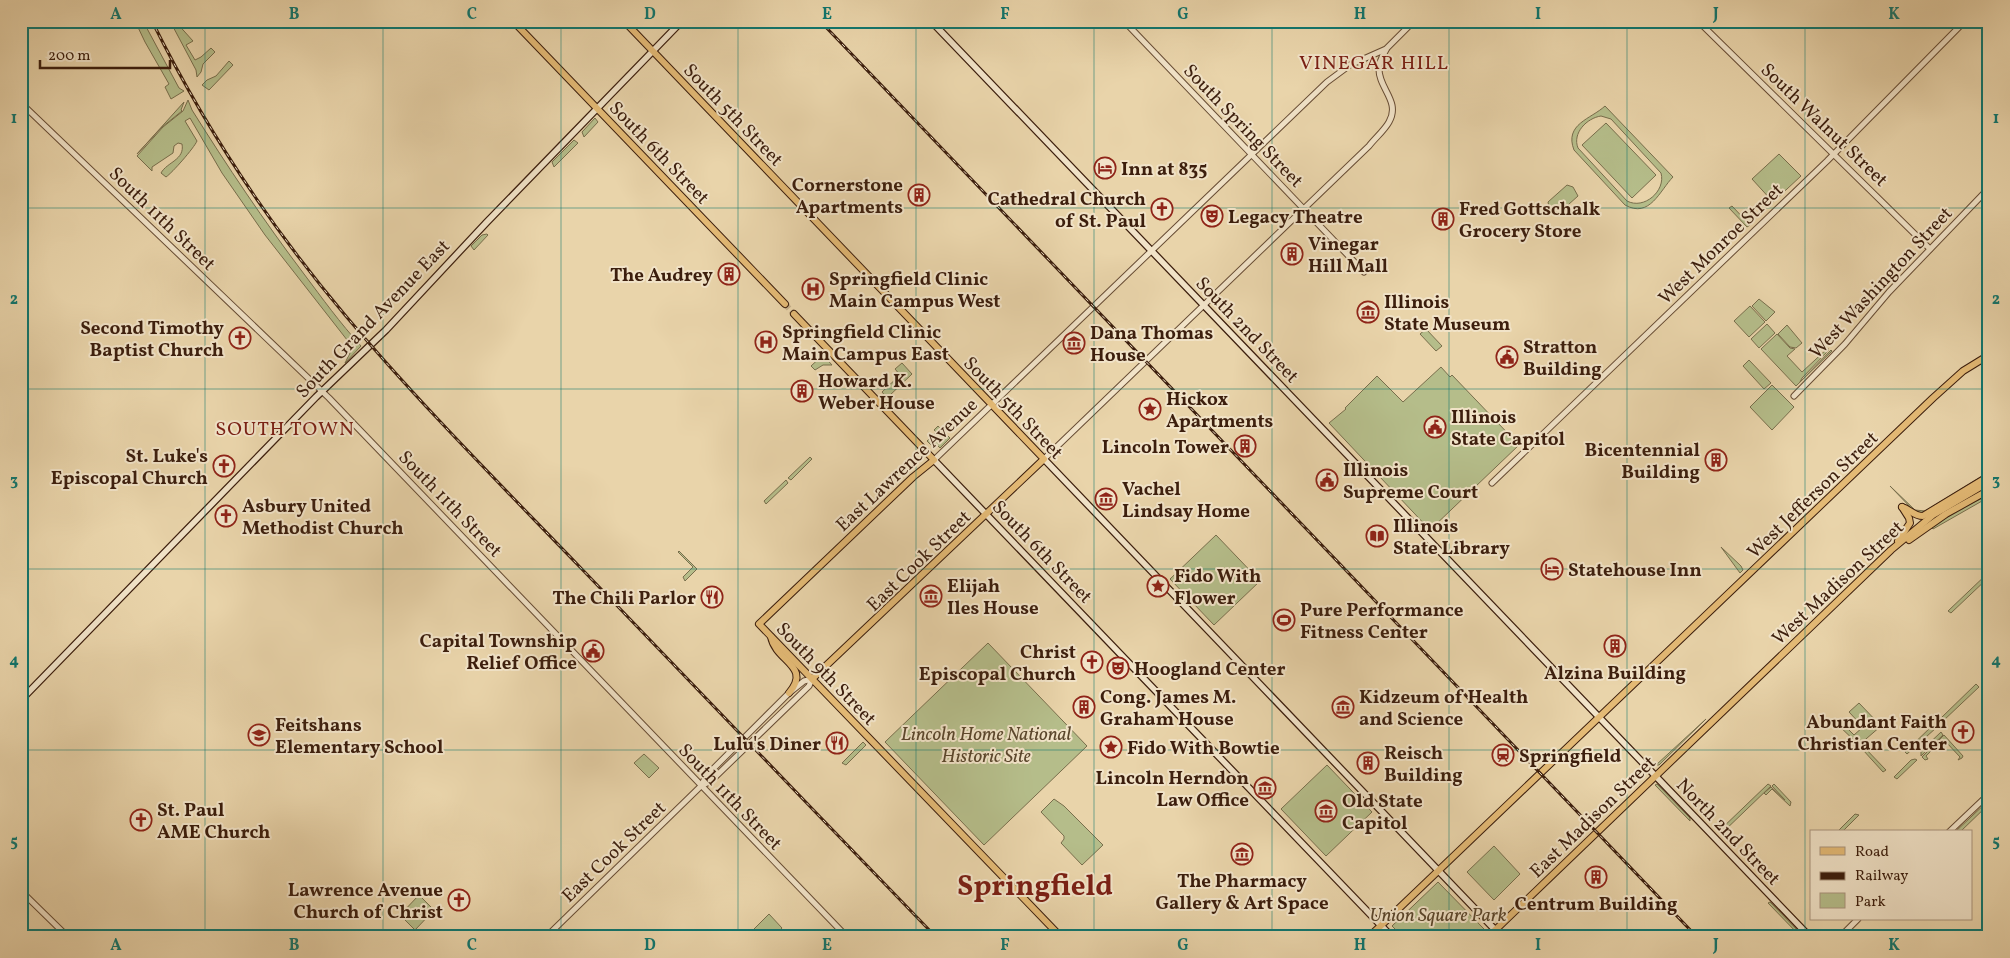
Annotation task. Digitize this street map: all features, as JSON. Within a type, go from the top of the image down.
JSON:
[{"type":"main road","name":"South 6th Street","points":[[513,21],[785,304]]},
{"type":"main road","name":"South 5th Street","points":[[624,21],[1502,937]]},
{"type":"main road","name":"South Grand Avenue East","points":[[21,700],[322,391],[386,330],[445,266],[682,21]]},
{"type":"main road","name":"South 2nd Street","points":[[931,21],[1543,659]]},
{"type":"main road","name":"South 6th Street","points":[[794,314],[1392,937]]},
{"type":"main road","name":"West Jefferson Street","points":[[1369,937],[1963,371],[1989,355]]},
{"type":"main road","name":"East Cook Street","points":[[812,679],[1044,459]]},
{"type":"main road","name":"East Lawrence Avenue","points":[[760,624],[913,477],[934,460]]},
{"type":"main road","points":[[1895,547],[1910,523],[1902,506],[1915,515],[1925,515],[1989,476]]},
{"type":"main road","name":"West Madison Street","points":[[1716,717],[1895,547],[1934,515],[1989,482]]},
{"type":"main road","points":[[1895,547],[1904,544],[1946,514],[1989,490]]},
{"type":"main road","name":"South 9th Street","points":[[760,624],[1061,937]]},
{"type":"main road","points":[[770,636],[775,649],[797,673],[798,680],[789,693]]},
{"type":"main road","name":"North 2nd Street","points":[[1543,659],[1810,937]]},
{"type":"main road","name":"East Madison Street","points":[[1488,937],[1716,717]]},
{"type":"street","name":"South Spring Street","points":[[1124,21],[1364,272]]},
{"type":"street","points":[[1386,49],[1414,21]]},
{"type":"street","name":"South Walnut Street","points":[[1698,21],[1930,249]]},
{"type":"street","name":"West Monroe Street","points":[[1492,483],[1833,155],[1965,21]]},
{"type":"street","name":"East Lawrence Avenue","points":[[934,460],[1327,82],[1343,69],[1386,49]]},
{"type":"street","name":"East Cook Street","points":[[1044,459],[1369,146],[1389,123],[1392,104],[1382,83],[1378,68],[1386,49]]},
{"type":"street","name":"South 11th Street","points":[[21,104],[322,391],[847,937]]},
{"type":"street","name":"West Washington Street","points":[[1794,396],[1845,344],[1889,292],[1989,188]]},
{"type":"street","name":"East Cook Street","points":[[701,786],[706,776],[789,693],[804,681],[812,679]]},
{"type":"street","name":"East Cook Street","points":[[546,937],[701,786],[711,781],[809,686],[812,679]]},
{"type":"street","points":[[1951,830],[1989,794]]},
{"type":"street","points":[[21,891],[68,937]]},
{"type":"street","points":[[1840,937],[1857,920]]},
{"type":"green space","points":[[135,21],[143,21],[179,88],[184,91],[171,99],[165,87],[169,84]]},
{"type":"green space","points":[[170,21],[175,21],[193,41],[186,45],[195,60],[211,48],[215,52],[203,64],[201,72],[197,77],[196,70]]},
{"type":"green space","points":[[229,61],[233,65],[209,90],[202,85],[207,80],[216,76]]},
{"type":"green space","points":[[188,100],[205,131],[260,214],[324,301],[361,346],[345,363],[352,349],[351,345],[265,235],[222,173],[190,118],[185,121],[197,141],[183,160],[166,177],[161,173],[181,154],[182,144],[178,143],[174,146],[173,153],[152,167],[152,171],[137,156],[163,127],[183,111]]},
{"type":"green space","points":[[184,102],[182,111],[162,127],[137,154]]},
{"type":"green space","points":[[1605,106],[1673,177],[1648,206],[1634,208],[1625,205],[1574,150],[1572,141],[1576,128],[1580,123]],"holes":[[[1601,116],[1611,119],[1661,173],[1662,180],[1660,186],[1657,192],[1647,201],[1640,203],[1627,201],[1578,148],[1577,137],[1586,123]]]},
{"type":"green space","points":[[595,118],[598,122],[584,137],[582,132]]},
{"type":"green space","points":[[1606,123],[1656,175],[1632,198],[1582,145]]},
{"type":"green space","points":[[574,140],[578,143],[554,167],[552,162]]},
{"type":"green space","points":[[1779,154],[1801,176],[1773,202],[1752,179]]},
{"type":"green space","points":[[1567,185],[1573,187],[1578,196],[1559,213],[1549,207],[1548,202]]},
{"type":"green space","points":[[1732,206],[1750,225],[1747,227],[1729,208]]},
{"type":"green space","points":[[487,234],[474,250],[471,246],[482,235]]},
{"type":"green space","points":[[1759,299],[1775,312],[1766,321],[1752,306]]},
{"type":"green space","points":[[1750,306],[1765,322],[1749,337],[1734,321]]},
{"type":"green space","points":[[1767,324],[1775,333],[1759,348],[1751,339]]},
{"type":"green space","points":[[1787,325],[1802,343],[1796,348],[1790,347],[1778,334]]},
{"type":"green space","points":[[1426,329],[1442,346],[1436,351],[1420,334]]},
{"type":"green space","points":[[1777,334],[1790,348],[1795,349],[1787,356],[1802,372],[1828,348],[1828,351],[1800,382],[1832,351],[1796,386],[1761,349]]},
{"type":"green space","points":[[823,355],[832,365],[823,365],[815,370],[811,366]]},
{"type":"green space","points":[[1749,360],[1771,383],[1764,389],[1743,366]]},
{"type":"green space","points":[[902,363],[912,374],[887,398],[882,392],[900,375],[895,369]]},
{"type":"green space","points":[[1441,367],[1450,377],[1452,375],[1519,445],[1430,530],[1329,423],[1346,409],[1377,376],[1403,402]]},
{"type":"green space","points":[[1772,385],[1794,407],[1772,430],[1750,407]]},
{"type":"green space","points":[[938,426],[950,438],[940,448],[935,443],[932,446],[927,441],[936,432],[934,430]]},
{"type":"green space","points":[[810,457],[812,459],[791,480],[788,478]]},
{"type":"green space","points":[[1989,472],[1989,474],[1922,514],[1914,511],[1890,486],[1915,510],[1925,511]]},
{"type":"green space","points":[[786,480],[788,483],[766,504],[764,501]]},
{"type":"green space","points":[[1989,495],[1989,497],[1933,529],[1931,527],[1967,505]]},
{"type":"green space","points":[[1216,535],[1260,581],[1214,625],[1170,579]]},
{"type":"green space","points":[[1721,547],[1741,566],[1743,570],[1740,573]]},
{"type":"green space","points":[[679,551],[697,569],[685,581],[683,577],[693,567]]},
{"type":"green space","points":[[1989,572],[1989,577],[1951,613],[1948,611]]},
{"type":"green space","name":"Lincoln Home National Historic Site","points":[[988,643],[1087,746],[984,845],[885,742]]},
{"type":"green space","points":[[1976,684],[1979,687],[1943,721],[1941,718]]},
{"type":"green space","points":[[1859,703],[1881,726],[1859,745],[1837,724],[1840,721],[1854,735],[1863,727],[1849,712]]},
{"type":"green space","points":[[1706,719],[1659,765],[1656,765]]},
{"type":"green space","points":[[1933,725],[1936,728],[1907,754],[1905,752]]},
{"type":"green space","points":[[1941,732],[1943,735],[1921,756],[1921,751]]},
{"type":"green space","points":[[1944,735],[1963,756],[1962,758],[1958,760],[1960,757],[1946,742],[1943,745],[1940,742],[1926,756],[1928,759],[1925,760],[1922,757]]},
{"type":"green space","points":[[863,742],[866,745],[846,765],[842,763]]},
{"type":"green space","points":[[1863,746],[1886,770],[1883,772],[1863,750]]},
{"type":"green space","points":[[644,754],[659,768],[649,778],[634,763]]},
{"type":"green space","points":[[1911,760],[1917,760],[1897,779],[1894,777]]},
{"type":"green space","points":[[1327,765],[1372,812],[1326,856],[1281,809]]},
{"type":"green space","points":[[1657,784],[1690,818],[1690,821],[1655,785]]},
{"type":"green space","points":[[1768,784],[1771,786],[1721,834],[1719,831]]},
{"type":"green space","points":[[1774,784],[1791,802],[1790,806],[1772,789],[1766,795],[1764,793],[1771,787],[1785,800],[1772,786]]},
{"type":"green space","points":[[1054,799],[1064,806],[1103,845],[1082,865],[1061,843],[1064,836],[1041,812]]},
{"type":"green space","points":[[1989,800],[1989,804],[1962,830],[1957,830]]},
{"type":"green space","points":[[1855,814],[1859,815],[1844,830],[1839,830]]},
{"type":"green space","points":[[1494,846],[1520,874],[1494,900],[1467,872]]},
{"type":"green space","name":"Union Square Park","points":[[1438,882],[1484,929],[1476,937],[1403,937],[1392,926]]},
{"type":"green space","points":[[419,895],[434,910],[415,930],[400,915]]},
{"type":"green space","points":[[1770,902],[1804,937],[1801,937],[1768,903]]},
{"type":"green space","points":[[769,914],[782,928],[774,937],[749,937],[748,935]]},
{"type":"tunnel","points":[[785,304],[794,314]]},
{"type":"railway","points":[[152,21],[194,99],[240,174],[317,281],[345,315],[459,442],[936,937]]},
{"type":"railway","points":[[820,21],[1697,937]]},
{"type":"place","name":"Inn at 835","points":[[1105,168]]},
{"type":"place","name":"Cornerstone Apartments","points":[[919,195]]},
{"type":"place","name":"Cathedral Church of St. Paul","points":[[1162,209]]},
{"type":"place","name":"Legacy Theatre","points":[[1212,216]]},
{"type":"place","name":"Fred Gottschalk Grocery Store","points":[[1443,219]]},
{"type":"place","name":"Vinegar Hill Mall","points":[[1292,254]]},
{"type":"place","name":"The Audrey","points":[[729,274]]},
{"type":"place","name":"Springfield Clinic Main Campus West","points":[[813,289]]},
{"type":"place","name":"Illinois State Museum","points":[[1368,312]]},
{"type":"place","name":"Second Timothy Baptist Church","points":[[240,338]]},
{"type":"place","name":"Springfield Clinic Main Campus East","points":[[766,342]]},
{"type":"place","name":"Dana Thomas House","points":[[1074,343]]},
{"type":"place","name":"Stratton Building","points":[[1507,357]]},
{"type":"place","name":"Howard K. Weber House","points":[[802,391]]},
{"type":"place","name":"Hickox Apartments","points":[[1150,409]]},
{"type":"place","name":"Illinois State Capitol","points":[[1435,427]]},
{"type":"place","name":"Lincoln Tower","points":[[1245,446]]},
{"type":"place","name":"Bicentennial Building","points":[[1716,460]]},
{"type":"place","name":"St. Luke's Episcopal Church","points":[[224,466]]},
{"type":"place","name":"Illinois Supreme Court","points":[[1327,480]]},
{"type":"place","name":"Vachel Lindsay Home","points":[[1106,499]]},
{"type":"place","name":"Asbury United Methodist Church","points":[[226,516]]},
{"type":"place","name":"Illinois State Library","points":[[1377,536]]},
{"type":"place","name":"Statehouse Inn","points":[[1552,569]]},
{"type":"place","name":"Fido With Flower","points":[[1158,586]]},
{"type":"place","name":"Elijah Iles House","points":[[931,596]]},
{"type":"place","name":"The Chili Parlor","points":[[712,597]]},
{"type":"place","name":"Pure Performance Fitness Center","points":[[1284,620]]},
{"type":"place","name":"Alzina Building","points":[[1615,646]]},
{"type":"place","name":"Capital Township Relief Office","points":[[593,651]]},
{"type":"place","name":"Christ Episcopal Church","points":[[1092,662]]},
{"type":"place","name":"Hoogland Center","points":[[1118,668]]},
{"type":"place","name":"Cong. James M. Graham House","points":[[1084,707]]},
{"type":"place","name":"Kidzeum of Health and Science","points":[[1343,707]]},
{"type":"place","name":"Abundant Faith Christian Center","points":[[1963,732]]},
{"type":"place","name":"Feitshans Elementary School","points":[[259,735]]},
{"type":"place","name":"Lulu's Diner","points":[[837,743]]},
{"type":"place","name":"Fido With Bowtie","points":[[1111,747]]},
{"type":"place","name":"Springfield","points":[[1503,755]]},
{"type":"place","name":"Reisch Building","points":[[1368,763]]},
{"type":"place","name":"Lincoln Herndon Law Office","points":[[1265,788]]},
{"type":"place","name":"Old State Capitol","points":[[1326,811]]},
{"type":"place","name":"St. Paul AME Church","points":[[141,820]]},
{"type":"place","name":"The Pharmacy Gallery & Art Space","points":[[1242,854]]},
{"type":"place","name":"Centrum Building","points":[[1596,877]]},
{"type":"place","name":"Lawrence Avenue Church of Christ","points":[[459,900]]},
{"type":"district","name":"VINEGAR HILL","points":[[1374,62]]},
{"type":"district","name":"SOUTH TOWN","points":[[285,428]]},
{"type":"district","name":"Springfield","points":[[1035,885]]}]
